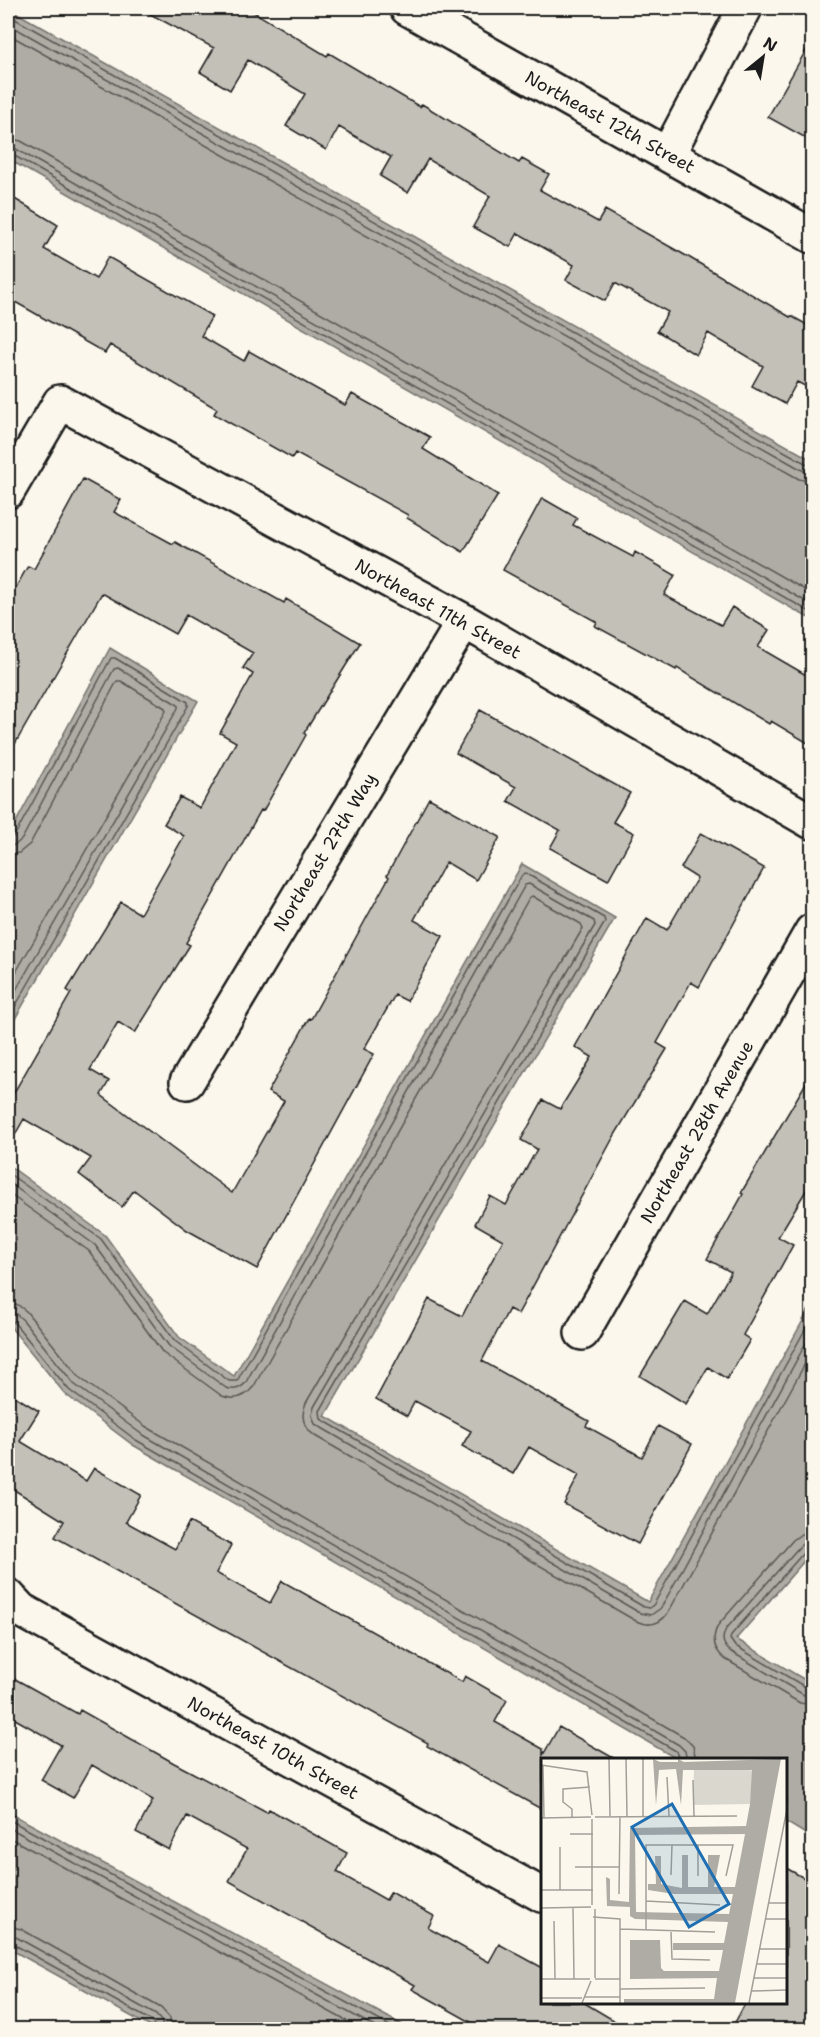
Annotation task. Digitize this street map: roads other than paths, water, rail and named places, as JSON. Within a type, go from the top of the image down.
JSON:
[{"type":"street","name":"Northeast 12th Street","points":[[407,8],[813,236]]},
{"type":"street","points":[[668,154],[745,8]]},
{"type":"street","name":"Northeast 11th Street","points":[[8,491],[60,402],[464,621],[813,822]]},
{"type":"street","name":"Northeast 27th Way","points":[[187,1082],[464,621]]},
{"type":"street","name":"Northeast 28th Avenue","points":[[582,1334],[813,931]]},
{"type":"street","name":"Northeast 10th Street","points":[[8,1596],[21,1610],[541,1893]]},
{"type":"water","points":[[8,8],[812,460],[812,620],[8,159]]},
{"type":"water","points":[[110,648],[198,701],[8,1031],[8,837]]},
{"type":"water","points":[[522,864],[615,918],[325,1416],[648,1602],[812,1304],[812,1552],[736,1639],[812,1684],[812,1838],[787,1823],[787,1758],[675,1758],[133,1445],[65,1394],[8,1324],[8,1165],[105,1235],[179,1337],[234,1376]]},
{"type":"water","points":[[8,1812],[410,2029],[154,2029],[8,1948]]}]
